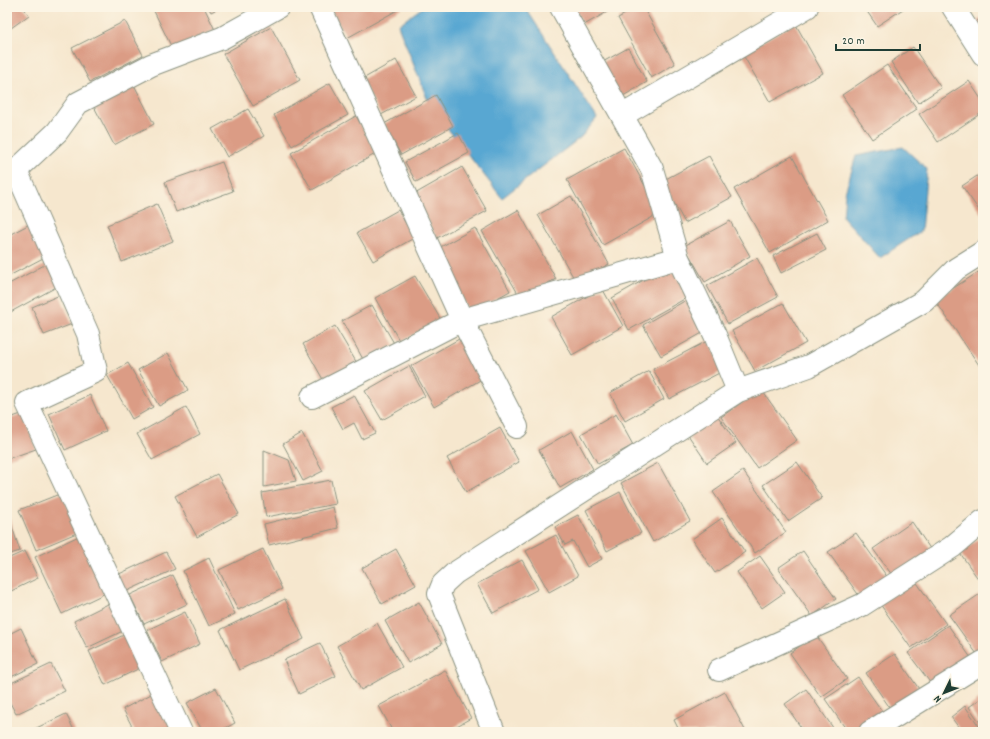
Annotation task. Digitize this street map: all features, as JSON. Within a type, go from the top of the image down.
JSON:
[{"type":"street","points":[[181,732],[27,403],[96,371],[88,334],[12,174],[57,132],[78,103],[151,65],[222,38],[278,7]]},
{"type":"street","points":[[320,7],[462,320],[518,427]]},
{"type":"street","points":[[562,7],[652,169],[678,258],[715,335],[738,391]]},
{"type":"street","points":[[623,116],[807,7]]},
{"type":"street","points":[[953,7],[983,54]]},
{"type":"street","points":[[494,732],[439,594],[443,584],[455,573],[738,391],[809,366],[924,301],[956,269],[983,252]]},
{"type":"street","points":[[312,397],[462,320],[678,258]]},
{"type":"street","points":[[719,670],[862,605],[952,548],[983,521]]},
{"type":"street","points":[[870,732],[983,662]]},
{"type":"water","points":[[423,7],[525,7],[597,118],[581,137],[502,198],[430,106],[398,25]]},
{"type":"water","points":[[903,147],[927,169],[921,231],[880,258],[843,217],[845,193],[856,156]]},
{"type":"building","points":[[7,7],[23,7],[29,15],[7,31]]},
{"type":"building","points":[[152,7],[204,7],[215,30],[173,50]]},
{"type":"building","points":[[208,7],[221,7],[211,12]]},
{"type":"building","points":[[329,7],[403,7],[347,38]]},
{"type":"building","points":[[574,7],[616,7],[584,25]]},
{"type":"building","points":[[638,7],[643,7],[675,64],[651,78],[618,18]]},
{"type":"building","points":[[864,7],[906,7],[877,26]]},
{"type":"building","points":[[983,17],[983,46],[970,26]]},
{"type":"building","points":[[125,21],[143,55],[90,82],[72,48]]},
{"type":"building","points":[[795,23],[823,73],[770,102],[742,53]]},
{"type":"building","points":[[271,27],[300,80],[253,106],[223,54]]},
{"type":"building","points":[[913,47],[941,88],[918,103],[891,62]]},
{"type":"building","points":[[628,48],[647,82],[618,99],[599,64]]},
{"type":"building","points":[[396,60],[416,96],[381,115],[361,80]]},
{"type":"building","points":[[887,65],[917,109],[872,139],[842,95]]},
{"type":"building","points":[[130,77],[154,124],[114,145],[89,97]]},
{"type":"building","points":[[969,81],[983,102],[983,112],[938,142],[919,114]]},
{"type":"building","points":[[330,83],[348,115],[292,146],[274,115]]},
{"type":"building","points":[[436,95],[453,126],[401,155],[384,124]]},
{"type":"building","points":[[248,109],[264,136],[227,157],[212,129]]},
{"type":"building","points":[[356,116],[377,153],[312,190],[291,153]]},
{"type":"building","points":[[458,133],[469,153],[416,182],[405,162]]},
{"type":"building","points":[[624,148],[660,213],[603,245],[567,180]]},
{"type":"building","points":[[709,156],[732,197],[685,223],[662,181]]},
{"type":"building","points":[[792,156],[828,220],[770,253],[734,189]]},
{"type":"building","points":[[222,162],[233,191],[176,212],[165,182]]},
{"type":"building","points":[[462,167],[487,211],[437,238],[413,195]]},
{"type":"building","points":[[983,172],[983,216],[962,186]]},
{"type":"building","points":[[571,196],[609,264],[576,282],[538,215]]},
{"type":"building","points":[[157,204],[173,241],[122,262],[107,225]]},
{"type":"building","points":[[398,210],[414,238],[373,261],[357,233]]},
{"type":"building","points":[[518,210],[556,279],[520,297],[482,231]]},
{"type":"building","points":[[730,221],[750,256],[705,282],[684,246]]},
{"type":"building","points":[[28,225],[45,257],[7,277],[7,236]]},
{"type":"building","points":[[475,228],[510,291],[470,313],[435,250]]},
{"type":"building","points":[[817,233],[826,250],[781,273],[773,256]]},
{"type":"building","points":[[757,258],[778,297],[728,324],[707,286]]},
{"type":"building","points":[[48,263],[60,285],[7,314],[7,285]]},
{"type":"building","points":[[670,265],[688,297],[629,330],[612,298]]},
{"type":"building","points":[[983,269],[983,366],[981,368],[935,300]]},
{"type":"building","points":[[415,276],[441,320],[400,342],[375,298]]},
{"type":"building","points":[[602,288],[623,326],[572,355],[551,317]]},
{"type":"building","points":[[60,295],[72,324],[44,335],[32,307]]},
{"type":"building","points":[[688,299],[706,331],[661,356],[643,325]]},
{"type":"building","points":[[783,303],[806,343],[755,371],[732,331]]},
{"type":"building","points":[[372,305],[395,345],[364,361],[342,321]]},
{"type":"building","points":[[335,326],[358,365],[325,383],[303,344]]},
{"type":"building","points":[[459,339],[482,379],[434,407],[411,366]]},
{"type":"building","points":[[709,340],[725,370],[669,399],[653,369]]},
{"type":"building","points":[[168,353],[188,390],[159,406],[138,370]]},
{"type":"building","points":[[128,363],[153,407],[132,419],[107,375]]},
{"type":"building","points":[[409,366],[425,396],[382,420],[365,391]]},
{"type":"building","points":[[649,371],[664,399],[625,421],[610,393]]},
{"type":"building","points":[[761,389],[797,440],[757,468],[721,417]]},
{"type":"building","points":[[90,395],[106,431],[65,450],[49,414]]},
{"type":"building","points":[[354,395],[375,433],[362,439],[354,423],[343,429],[331,407]]},
{"type":"building","points":[[186,407],[200,434],[152,460],[137,434]]},
{"type":"building","points":[[713,409],[736,443],[707,463],[684,429]]},
{"type":"building","points":[[24,413],[36,449],[7,459],[7,419]]},
{"type":"building","points":[[616,414],[633,445],[598,464],[581,434]]},
{"type":"building","points":[[500,428],[519,462],[466,492],[447,458]]},
{"type":"building","points":[[572,431],[593,469],[560,488],[539,450]]},
{"type":"building","points":[[302,433],[323,471],[303,481],[283,444]]},
{"type":"building","points":[[264,450],[289,460],[296,481],[264,487]]},
{"type":"building","points":[[797,462],[822,498],[788,521],[763,485]]},
{"type":"building","points":[[658,463],[690,521],[653,542],[621,483]]},
{"type":"building","points":[[743,471],[786,532],[755,553],[713,492]]},
{"type":"building","points":[[217,474],[239,514],[197,537],[175,496]]},
{"type":"building","points":[[331,480],[336,504],[266,517],[262,493]]},
{"type":"building","points":[[620,492],[641,533],[607,551],[586,510]]},
{"type":"building","points":[[62,493],[79,532],[36,550],[19,510]]},
{"type":"building","points":[[333,507],[338,528],[269,545],[264,524]]},
{"type":"building","points":[[7,511],[20,551],[7,555]]},
{"type":"building","points":[[578,515],[602,559],[587,567],[573,541],[565,545],[555,527]]},
{"type":"building","points":[[722,518],[745,552],[715,573],[692,539]]},
{"type":"building","points":[[912,522],[933,553],[895,579],[873,549]]},
{"type":"building","points":[[85,533],[112,590],[62,614],[35,557]]},
{"type":"building","points":[[856,533],[888,578],[860,597],[828,552]]},
{"type":"building","points":[[556,535],[578,576],[549,592],[526,551]]},
{"type":"building","points":[[983,536],[983,577],[979,580],[960,553]]},
{"type":"building","points":[[263,549],[282,589],[238,610],[219,570]]},
{"type":"building","points":[[396,549],[416,585],[382,604],[362,568]]},
{"type":"building","points":[[25,551],[38,578],[7,593],[7,559]]},
{"type":"building","points":[[803,551],[836,599],[812,616],[778,568]]},
{"type":"building","points":[[166,552],[175,569],[125,592],[117,575]]},
{"type":"building","points":[[760,556],[785,592],[762,608],[737,572]]},
{"type":"building","points":[[209,558],[235,614],[209,626],[183,571]]},
{"type":"building","points":[[522,560],[538,589],[493,613],[477,584]]},
{"type":"building","points":[[173,575],[187,604],[144,624],[130,595]]},
{"type":"building","points":[[915,580],[946,624],[911,648],[880,604]]},
{"type":"building","points":[[983,592],[983,654],[979,657],[949,615]]},
{"type":"building","points":[[285,599],[304,639],[239,670],[220,630]]},
{"type":"building","points":[[112,602],[125,630],[87,648],[74,621]]},
{"type":"building","points":[[419,602],[442,644],[408,663],[385,621]]},
{"type":"building","points":[[185,612],[200,644],[162,662],[147,630]]},
{"type":"building","points":[[377,623],[402,667],[361,690],[337,646]]},
{"type":"building","points":[[948,625],[971,658],[932,685],[908,653]]},
{"type":"building","points":[[21,628],[38,664],[9,678],[7,675],[7,635]]},
{"type":"building","points":[[126,634],[142,667],[105,685],[89,651]]},
{"type":"building","points":[[816,635],[847,679],[821,697],[790,653]]},
{"type":"building","points":[[320,643],[336,676],[299,694],[284,660]]},
{"type":"building","points":[[895,654],[919,689],[890,708],[866,673]]},
{"type":"building","points":[[51,664],[65,691],[16,714],[7,697],[7,685]]},
{"type":"building","points":[[445,670],[471,718],[446,732],[393,732],[379,706]]},
{"type":"building","points":[[858,677],[884,714],[859,732],[848,732],[825,699]]},
{"type":"building","points":[[216,688],[235,723],[218,732],[203,732],[187,703]]},
{"type":"building","points":[[806,689],[836,732],[804,732],[785,704]]},
{"type":"building","points":[[155,692],[177,732],[135,732],[123,709]]},
{"type":"building","points":[[725,692],[746,732],[680,732],[674,720]]},
{"type":"building","points":[[983,697],[983,727],[969,707]]},
{"type":"building","points":[[965,706],[983,732],[962,732],[951,717]]},
{"type":"building","points":[[66,714],[75,732],[28,732]]}]
